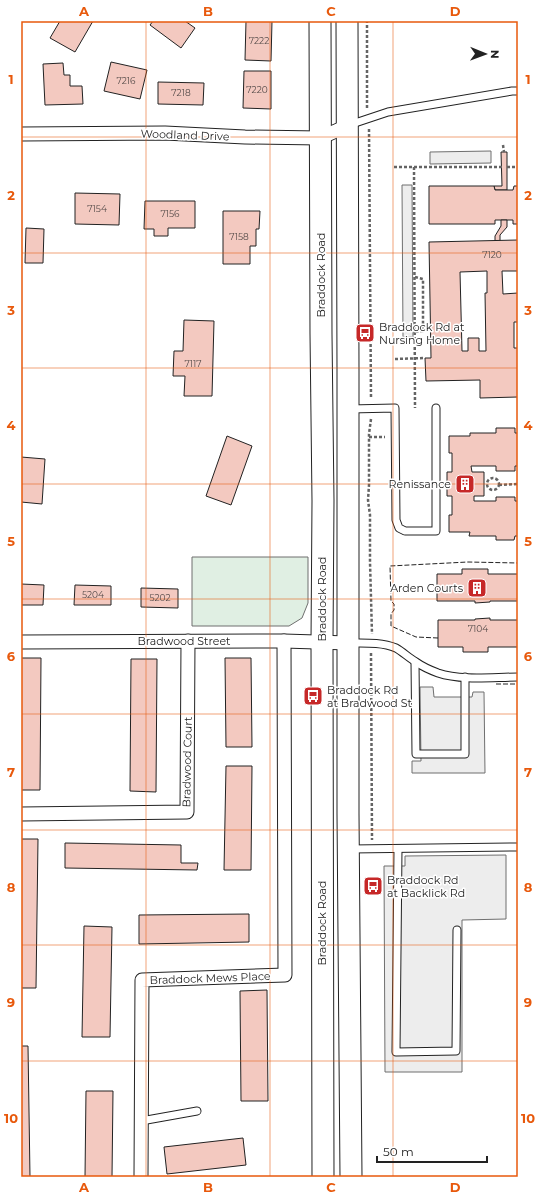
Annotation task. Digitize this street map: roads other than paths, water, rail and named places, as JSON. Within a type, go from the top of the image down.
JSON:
[{"type":"main road","name":"Braddock Road","points":[[320,21],[323,1177]]},
{"type":"main road","points":[[347,21],[348,850],[351,1177]]},
{"type":"street","name":"Woodland Drive","points":[[21,134],[165,132],[245,137],[320,138],[347,126]]},
{"type":"street","name":"Bradwood Court","points":[[21,814],[187,812],[188,641]]},
{"type":"street","name":"Bradwood Street","points":[[21,642],[284,641],[348,643]]},
{"type":"street","name":"Braddock Mews Place","points":[[141,1177],[142,980],[285,975],[284,641]]},
{"type":"lane","points":[[347,126],[388,112],[518,91]]},
{"type":"lane","points":[[348,409],[395,408],[396,520],[399,528],[405,531],[436,530],[436,408]]},
{"type":"lane","points":[[348,643],[378,643],[388,645],[403,652],[415,662],[438,673],[446,675],[465,677],[518,677]]},
{"type":"lane","points":[[415,662],[416,754],[465,754],[465,677]]},
{"type":"lane","points":[[348,850],[518,847]]},
{"type":"lane","points":[[398,849],[396,1052],[456,1051],[457,930]]},
{"type":"lane","points":[[141,1121],[197,1111]]},
{"type":"place","name":"Braddock Rd at Nursing Home","points":[[365,333]]},
{"type":"place","name":"Renissance","points":[[465,484]]},
{"type":"place","name":"Arden Courts","points":[[477,588]]},
{"type":"place","name":"Braddock Rd at Bradwood St","points":[[313,696]]},
{"type":"place","name":"Braddock Rd at Backlick Rd","points":[[373,886]]}]
